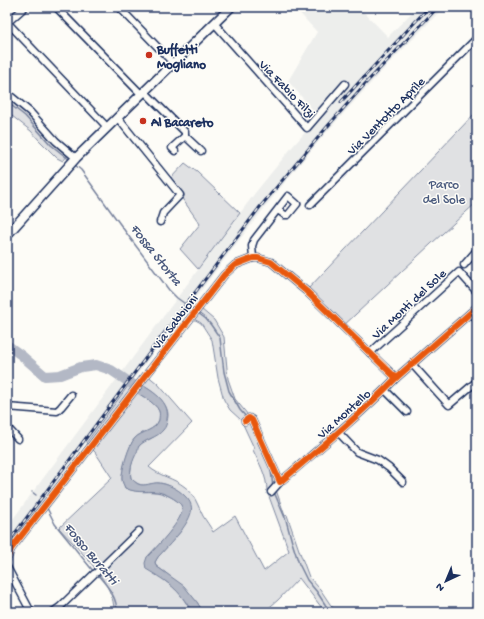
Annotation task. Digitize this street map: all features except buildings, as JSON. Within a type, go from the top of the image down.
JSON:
[{"type":"main road","points":[[7,235],[76,158],[231,7]]},
{"type":"street","points":[[25,7],[7,23],[107,127]]},
{"type":"street","points":[[56,7],[142,93],[185,132],[185,136],[200,151]]},
{"type":"street","points":[[119,7],[173,62]]},
{"type":"street","name":"Via Fabio Filzi","points":[[214,23],[307,128],[345,84]]},
{"type":"street","name":"Via Ventotto Aprile","points":[[310,205],[476,41]]},
{"type":"street","points":[[7,93],[30,112],[56,141],[76,158]]},
{"type":"street","points":[[117,117],[180,195],[162,213],[160,222]]},
{"type":"street","points":[[175,152],[172,148],[185,136]]},
{"type":"street","points":[[278,210],[254,240],[252,246],[253,258],[271,262],[306,291],[396,378]]},
{"type":"street","points":[[464,265],[477,250]]},
{"type":"street","name":"Via Sabbioni","points":[[7,559],[11,549],[224,274],[235,265],[253,258]]},
{"type":"street","name":"Via Monti del Sole","points":[[370,353],[459,272],[477,292]]},
{"type":"street","name":"Via Montello","points":[[272,490],[477,307]]},
{"type":"street","points":[[470,313],[477,320]]},
{"type":"street","points":[[412,364],[449,405],[477,381]]},
{"type":"street","name":"Via Montello","points":[[385,390],[407,412]]},
{"type":"street","points":[[7,407],[57,410],[71,396]]},
{"type":"street","points":[[247,420],[252,420],[280,482]]},
{"type":"street","points":[[7,427],[18,439]]},
{"type":"street","name":"Via Montello","points":[[338,432],[356,452],[378,460],[389,468],[403,482]]},
{"type":"street","points":[[53,612],[139,531]]},
{"type":"street","points":[[7,567],[31,612]]},
{"type":"shaded area","points":[[294,7],[359,7],[388,37],[417,7],[444,7],[380,73],[324,135],[285,182],[237,243],[7,548],[7,527],[255,193],[293,146],[319,117],[288,81],[317,32]]},
{"type":"shaded area","points":[[133,380],[157,395],[162,400],[167,412],[167,423],[158,435],[139,446],[132,465],[131,478],[137,484],[141,485],[159,483],[173,487],[184,495],[191,505],[189,518],[185,525],[174,540],[158,557],[155,562],[156,566],[184,586],[203,612],[192,612],[182,597],[172,587],[146,569],[145,563],[147,557],[175,525],[182,512],[182,507],[176,500],[164,494],[157,492],[140,492],[125,488],[122,475],[124,464],[133,441],[135,438],[155,426],[159,420],[159,412],[157,407],[128,386]]},
{"type":"green space","points":[[7,96],[20,106],[69,154],[63,161],[57,158],[31,131],[7,112]]},
{"type":"green space","name":"Parco del Sole","points":[[477,111],[477,202],[341,328],[304,294]]},
{"type":"green space","points":[[185,163],[197,172],[240,213],[198,269],[180,249],[200,224],[169,180]]},
{"type":"green space","points":[[201,309],[214,320],[224,337],[228,379],[235,399],[248,415],[276,478],[275,487],[285,516],[287,515],[309,577],[320,589],[332,607],[338,612],[325,612],[299,578],[264,612],[203,612],[197,602],[166,573],[156,566],[155,562],[158,557],[182,530],[188,499],[170,486],[162,483],[142,485],[131,479],[132,462],[135,453],[142,443],[155,436],[163,428],[167,420],[168,413],[166,406],[161,400],[139,383],[146,374],[158,384],[192,423],[149,467],[157,473],[176,481],[188,490],[193,496],[213,532],[235,516],[264,571],[289,551],[267,491],[264,475],[253,450],[254,448],[241,420],[230,410],[224,400],[218,378],[212,340],[201,323],[190,317]]},
{"type":"green space","points":[[128,386],[157,407],[160,417],[155,426],[135,438],[133,441],[128,452],[122,475],[122,481],[125,488],[135,491],[161,493],[172,498],[179,503],[183,509],[181,517],[147,557],[165,581],[180,594],[192,612],[114,612],[113,601],[102,578],[85,556],[59,528],[112,478],[95,452],[86,443]]},
{"type":"waterway","name":"Fossa Storta","points":[[7,102],[25,116],[51,145],[71,161]]},
{"type":"waterway","name":"Fossa Storta","points":[[75,165],[81,170],[169,290],[195,311]]},
{"type":"waterway","name":"Fossa Storta","points":[[198,313],[206,319],[220,338],[224,372],[229,391],[240,410],[247,418]]},
{"type":"waterway","points":[[7,345],[45,376],[60,375],[81,367],[96,365],[111,370],[141,390]]},
{"type":"waterway","name":"Fossa Storta","points":[[271,470],[273,488]]},
{"type":"waterway","name":"Fosso Buratti","points":[[32,492],[36,495]]},
{"type":"waterway","name":"Fossa Storta","points":[[274,492],[286,520],[299,564],[307,580],[330,612]]},
{"type":"waterway","name":"Fosso Buratti","points":[[47,508],[55,524],[94,572]]},
{"type":"waterway","name":"Fosso Buratti","points":[[97,574],[108,587],[113,596],[117,606],[117,612]]},
{"type":"railway","points":[[341,102],[429,7]]},
{"type":"railway","points":[[7,544],[260,207],[365,84],[438,7]]},
{"type":"cycle path","points":[[7,559],[11,549],[224,275],[235,265],[253,258],[271,262],[306,291],[396,378]]},
{"type":"cycle path","points":[[245,421],[249,418],[252,420],[280,482],[339,432],[396,378],[477,307]]},
{"type":"place","name":"Buffetti Mogliano","points":[[149,55]]},
{"type":"place","name":"Al Bacareto","points":[[143,121]]}]
